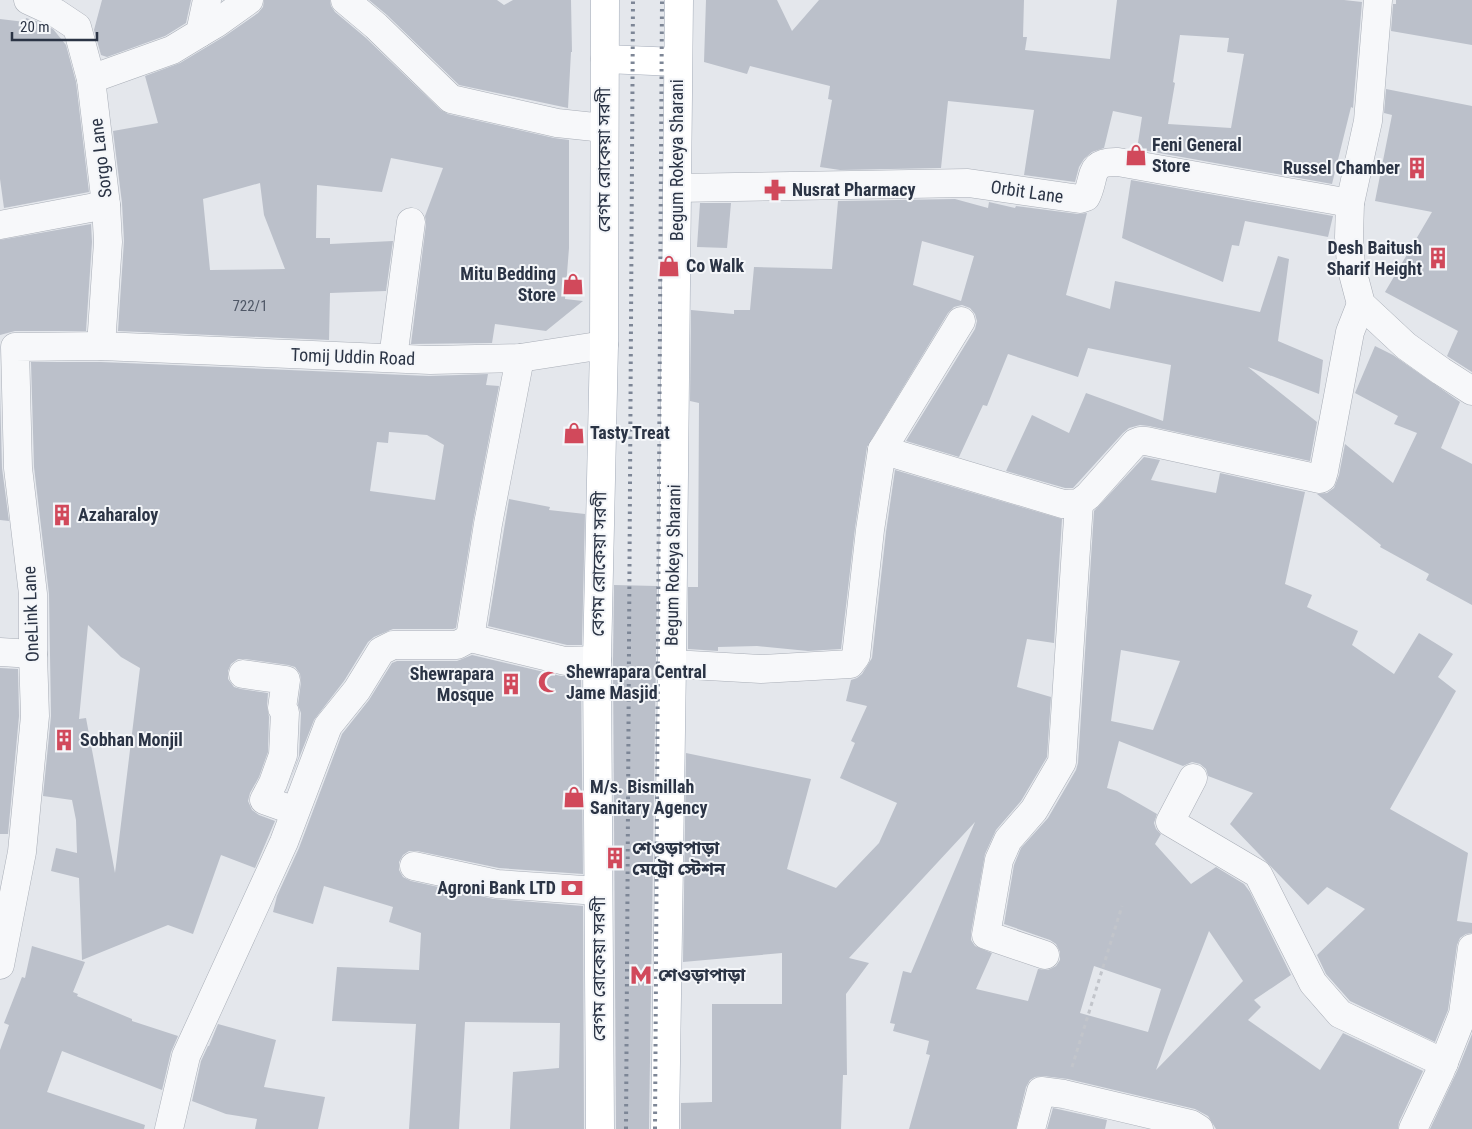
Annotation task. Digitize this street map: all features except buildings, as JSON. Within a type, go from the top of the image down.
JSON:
[{"type":"main road","name":"বেগম রোকেয়া সরণী","points":[[600,1129],[597,660],[604,345],[606,0]]},
{"type":"main road","name":"Begum Rokeya Sharani","points":[[665,1129],[679,0]]},
{"type":"main road","points":[[605,59],[677,62]]},
{"type":"street","name":"Sorgo Lane","points":[[28,0],[56,13],[77,27],[91,80],[106,205],[108,242],[101,346]]},
{"type":"street","points":[[200,33],[207,0]]},
{"type":"street","points":[[91,80],[172,50],[217,23],[249,0]]},
{"type":"street","points":[[346,0],[376,26],[451,99],[557,123],[604,128]]},
{"type":"street","points":[[1378,0],[1368,120],[1350,203],[1348,237],[1350,266],[1361,304],[1406,346],[1472,391]]},
{"type":"street","name":"Orbit Lane","points":[[677,188],[968,183],[1080,199],[1088,194],[1091,177],[1095,170],[1100,165],[1109,162],[1161,169],[1350,203]]},
{"type":"street","points":[[0,225],[106,205]]},
{"type":"street","points":[[393,358],[411,222]]},
{"type":"street","points":[[882,450],[1063,504],[1079,503],[1088,496],[1135,444],[1146,440],[1322,478],[1350,332],[1361,304]]},
{"type":"street","points":[[672,664],[761,669],[850,664],[853,662],[856,656],[870,530],[882,450],[961,321]]},
{"type":"street","name":"Tomij Uddin Road","points":[[101,346],[430,360],[520,358],[604,345]]},
{"type":"street","name":"OneLink Lane","points":[[0,965],[11,851],[35,716],[34,594],[9,468],[15,347],[101,346]]},
{"type":"street","points":[[470,638],[488,524],[520,358]]},
{"type":"street","points":[[1045,955],[986,936],[999,860],[1008,840],[1034,810],[1062,762],[1079,503]]},
{"type":"street","points":[[170,1129],[186,1056],[284,842],[328,726],[357,690],[381,651],[393,645],[457,645],[470,638],[565,661],[597,660]]},
{"type":"street","points":[[0,652],[33,654]]},
{"type":"street","points":[[243,674],[286,680],[282,708],[285,712],[283,755],[273,783],[264,800],[296,811]]},
{"type":"street","points":[[1193,778],[1170,822],[1258,874],[1313,983],[1340,1014],[1444,1063]]},
{"type":"street","points":[[414,866],[497,884],[598,891]]},
{"type":"street","points":[[1412,1129],[1444,1063],[1463,1014],[1472,948]]},
{"type":"street","points":[[1032,1129],[1041,1091],[1064,1094],[1191,1124],[1199,1129]]},
{"type":"path","points":[[1064,1094],[1088,1009],[1096,992],[1122,906]]},
{"type":"railway","points":[[626,1129],[633,0]]},
{"type":"railway","points":[[655,1129],[662,0]]},
{"type":"place","name":"Feni General Store","points":[[1136,155]]},
{"type":"place","name":"Russel Chamber","points":[[1417,168]]},
{"type":"place","name":"Nusrat Pharmacy","points":[[775,190]]},
{"type":"place","name":"Desh Baitush Sharif Height","points":[[1438,258]]},
{"type":"place","name":"Co Walk","points":[[669,266]]},
{"type":"place","name":"Mitu Bedding Store","points":[[573,284]]},
{"type":"place","name":"Tasty Treat","points":[[574,433]]},
{"type":"place","name":"Azaharaloy","points":[[62,515]]},
{"type":"place","name":"Shewrapara Central Jame Masjid","points":[[549,682]]},
{"type":"place","name":"Shewrapara Mosque","points":[[511,684]]},
{"type":"place","name":"Sobhan Monjil","points":[[64,740]]},
{"type":"place","name":"M/s. Bismillah Sanitary Agency","points":[[574,797]]},
{"type":"place","name":"শেওড়াপাড়া মেট্রো স্টেশন","points":[[615,858]]},
{"type":"place","name":"Agroni Bank LTD","points":[[572,888]]},
{"type":"place","name":"শেওড়াপাড়া","points":[[641,975]]}]
